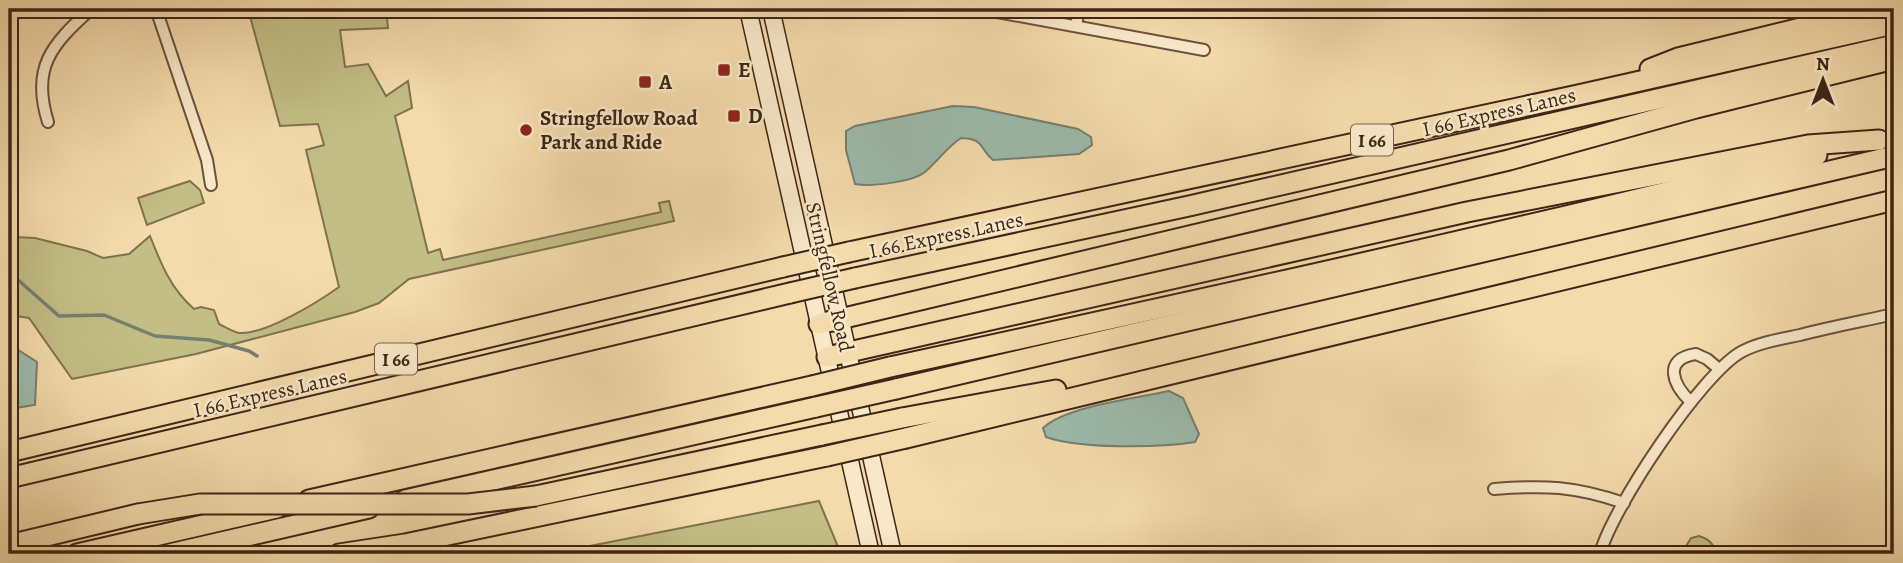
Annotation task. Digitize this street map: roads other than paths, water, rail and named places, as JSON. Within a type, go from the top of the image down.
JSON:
[{"type":"highway","points":[[1578,96],[1678,58],[1879,9]]},
{"type":"highway","name":"I 66","points":[[9,452],[849,252],[1578,96],[1894,24]]},
{"type":"highway","name":"I 66 Express Lanes","points":[[9,478],[855,278],[1189,206],[1894,45]]},
{"type":"highway","points":[[819,324],[1509,160],[1696,108],[1894,59]]},
{"type":"highway","points":[[827,358],[1467,212],[1808,145],[1887,138]]},
{"type":"highway","points":[[77,554],[1657,195],[1887,138]]},
{"type":"highway","points":[[169,554],[896,389],[1894,156]]},
{"type":"highway","points":[[339,554],[405,544],[906,439],[1894,200]]},
{"type":"highway","points":[[9,545],[138,514],[200,504],[468,504],[536,496],[902,418],[1212,363]]},
{"type":"highway","points":[[9,487],[148,445]]},
{"type":"main road","name":"Stringfellow Road","points":[[748,9],[871,554]]},
{"type":"main road","name":"Stringfellow Road","points":[[771,9],[893,554]]},
{"type":"street","points":[[48,122],[41,102],[40,81],[51,52],[68,30],[91,9]]},
{"type":"street","points":[[156,9],[206,160],[211,185]]},
{"type":"street","points":[[981,9],[1204,50]]},
{"type":"street","points":[[1076,26],[1079,9]]},
{"type":"street","points":[[1600,554],[1624,503],[1655,452],[1718,369],[1740,352],[1757,344],[1894,314]]},
{"type":"street","points":[[1692,402],[1678,388],[1673,377],[1673,371],[1680,360],[1696,354],[1718,369]]},
{"type":"street","points":[[1494,489],[1530,486],[1569,488],[1624,503]]},
{"type":"waterway","points":[[9,272],[59,316],[104,315],[155,336],[209,340],[249,351],[257,356]]},
{"type":"place","name":"E","points":[[724,70]]},
{"type":"place","name":"A","points":[[645,82]]},
{"type":"place","name":"D","points":[[734,116]]},
{"type":"place","name":"Stringfellow Road Park and Ride","points":[[526,130]]}]
